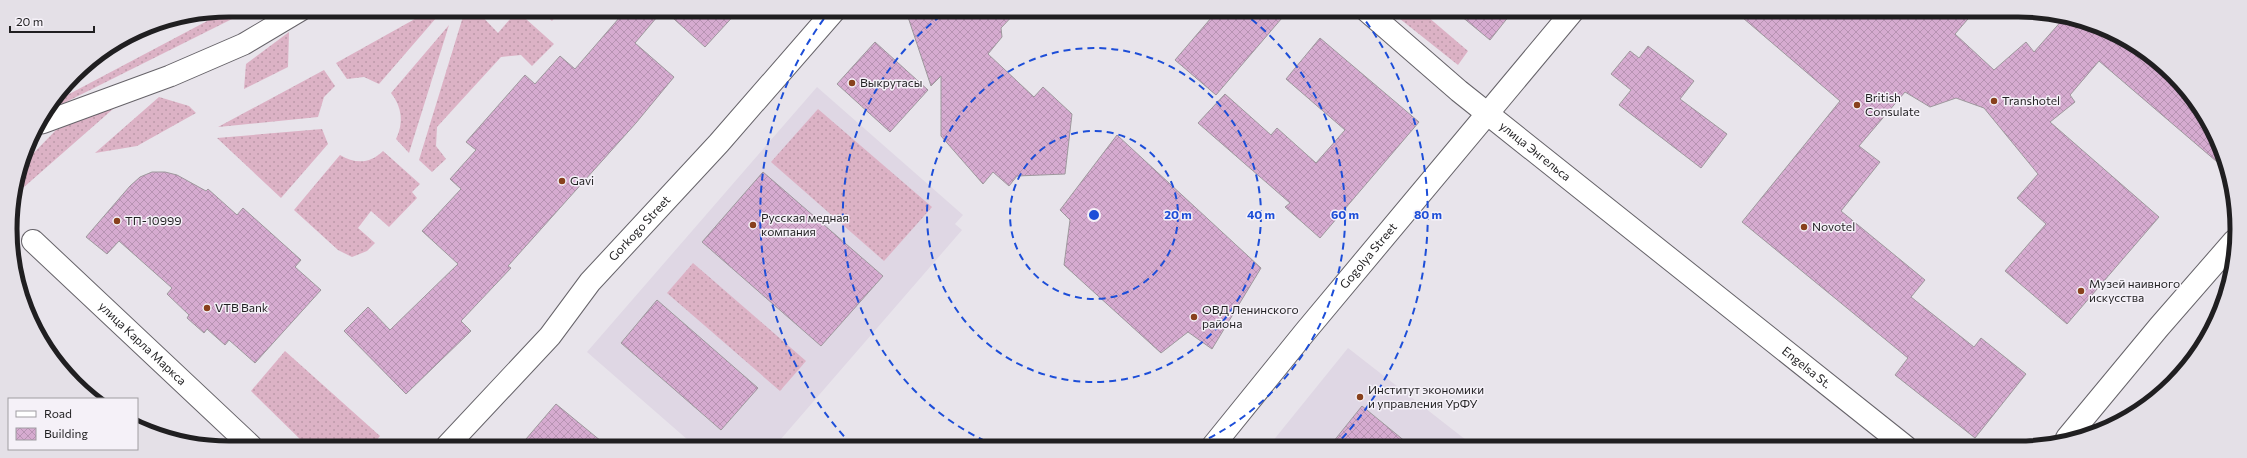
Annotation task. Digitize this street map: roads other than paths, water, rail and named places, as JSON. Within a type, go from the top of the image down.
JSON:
[{"type":"street","points":[[46,121],[183,70],[244,44],[289,17]]},
{"type":"street","name":"Gorkogo Street","points":[[452,441],[550,336],[590,282],[719,143],[829,17]]},
{"type":"street","name":"улица Энгельса","points":[[1374,17],[1487,113],[1898,441]]},
{"type":"street","name":"Gogolya Street","points":[[1217,441],[1305,332],[1568,17]]},
{"type":"street","name":"улица Карла Маркса","points":[[33,241],[246,441]]},
{"type":"street","points":[[2070,435],[2159,326],[2230,246]]},
{"type":"place","name":"Выкрутасы","points":[[852,83]]},
{"type":"place","name":"Transhotel","points":[[1994,101]]},
{"type":"place","name":"British Consulate","points":[[1857,105]]},
{"type":"place","name":"Gavi","points":[[562,181]]},
{"type":"place","name":"ТП-10999","points":[[117,221]]},
{"type":"place","name":"Русская медная компания","points":[[753,225]]},
{"type":"place","name":"Novotel","points":[[1804,227]]},
{"type":"place","name":"Музей наивного искусства","points":[[2081,291]]},
{"type":"place","name":"VTB Bank","points":[[207,308]]},
{"type":"place","name":"ОВД Ленинского района","points":[[1194,317]]},
{"type":"place","name":"Институт экономики и управления УрФУ","points":[[1360,397]]}]
